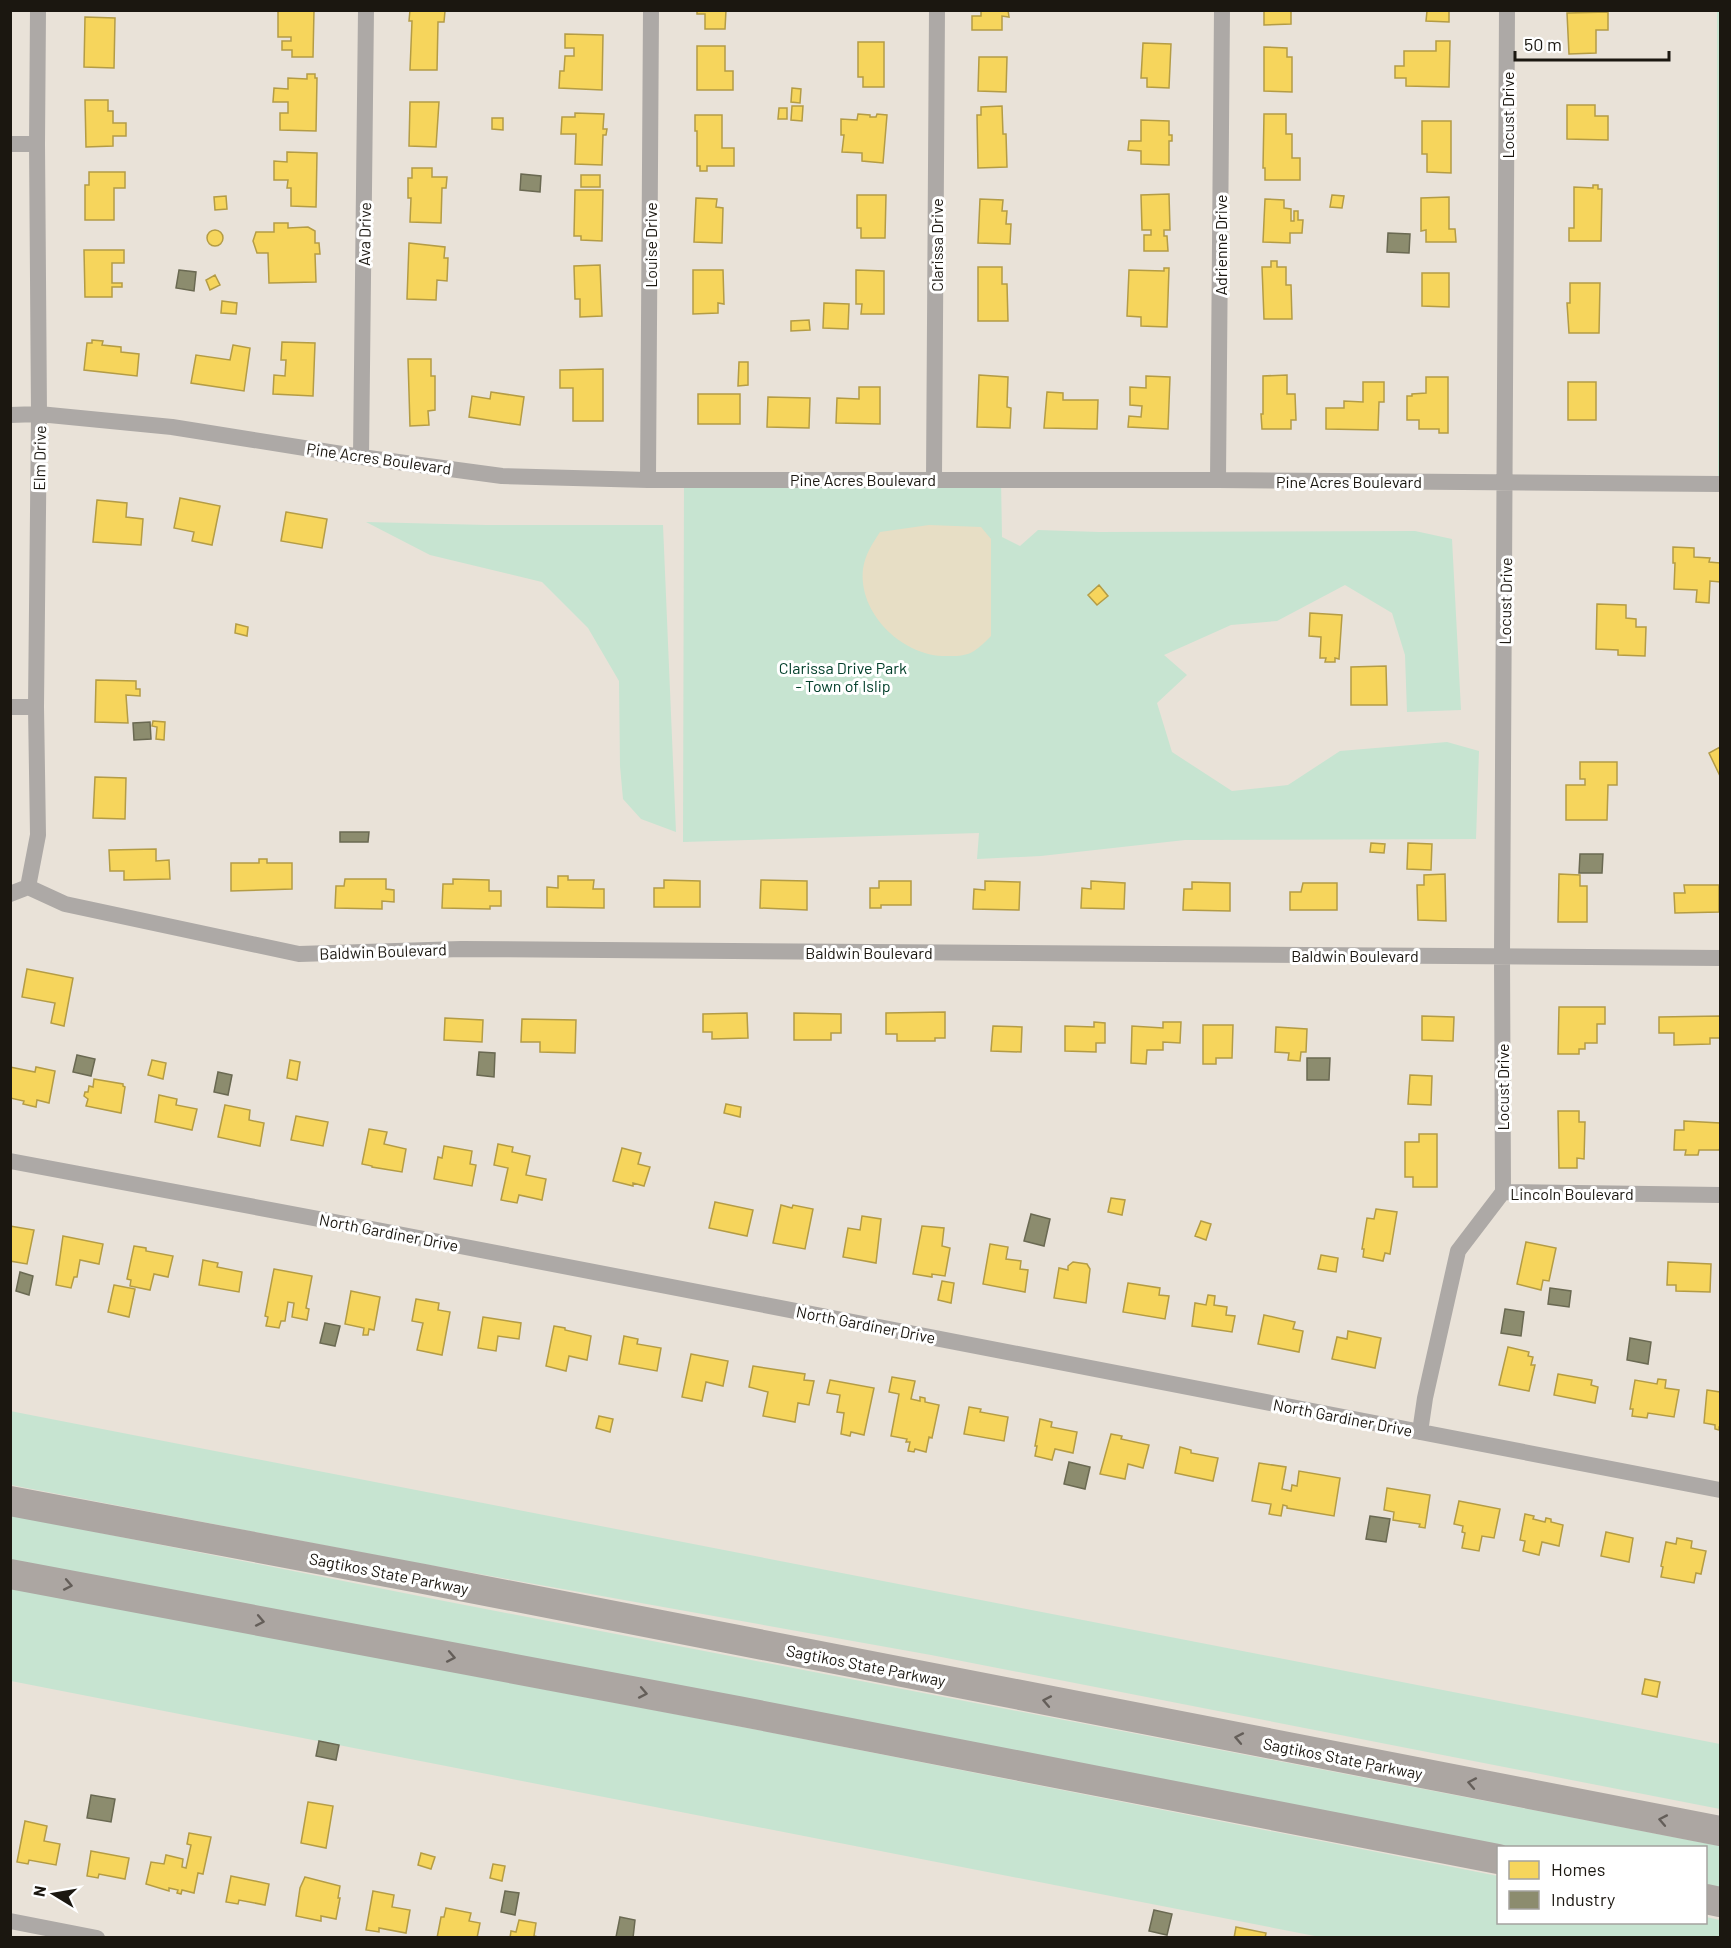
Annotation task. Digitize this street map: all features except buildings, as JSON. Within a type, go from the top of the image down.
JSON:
[{"type":"highway","name":"Sagtikos State Parkway","points":[[10,1502],[413,1577],[1720,1831]]},
{"type":"highway","points":[[10,1574],[738,1711],[1497,1859]]},
{"type":"street","name":"Elm Drive","points":[[27,886],[38,835],[36,707],[39,414],[38,10]]},
{"type":"street","name":"Ava Drive","points":[[361,457],[366,10]]},
{"type":"street","name":"Louise Drive","points":[[648,480],[651,10]]},
{"type":"street","name":"Clarissa Drive","points":[[934,480],[937,10]]},
{"type":"street","name":"Adrienne Drive","points":[[1218,480],[1222,10]]},
{"type":"street","name":"Locust Drive","points":[[1503,1192],[1507,10]]},
{"type":"street","points":[[10,144],[37,144]]},
{"type":"street","name":"Pine Acres Boulevard","points":[[10,416],[39,414],[172,427],[361,457],[502,476],[648,480],[1218,480],[1720,484]]},
{"type":"street","points":[[10,707],[36,707]]},
{"type":"street","points":[[10,894],[27,886]]},
{"type":"street","name":"Baldwin Boulevard","points":[[27,886],[65,904],[299,954],[473,949],[1720,958]]},
{"type":"street","name":"North Gardiner Drive","points":[[10,1161],[372,1228],[1720,1490]]},
{"type":"street","name":"Lincoln Boulevard","points":[[1420,1432],[1425,1398],[1458,1251],[1503,1192],[1720,1195]]},
{"type":"street","points":[[10,1921],[97,1938]]},
{"type":"green space","points":[[1717,11],[1720,11],[1720,484],[1718,484]]},
{"type":"green space","name":"Clarissa Drive Park - Town of Islip","points":[[684,479],[1001,480],[1002,537],[1020,546],[1038,530],[1099,532],[1415,531],[1452,539],[1461,710],[1407,712],[1405,655],[1392,613],[1345,585],[1277,621],[1231,625],[1164,655],[1187,675],[1157,703],[1172,752],[1232,791],[1288,785],[1340,751],[1447,742],[1479,751],[1476,839],[1185,840],[1041,856],[977,859],[979,833],[683,842]]},
{"type":"green space","points":[[366,522],[663,525],[676,832],[641,819],[623,799],[620,766],[619,681],[588,628],[542,582],[430,555]]},
{"type":"green space","points":[[10,1411],[1720,1744],[1720,1809],[931,1655],[395,1559],[11,1485]]},
{"type":"green space","points":[[10,1515],[439,1600],[1720,1846],[1720,1889],[1707,1886],[1707,1846],[1502,1846],[11,1561]]},
{"type":"green space","points":[[10,1588],[717,1722],[1497,1876],[1497,1924],[1707,1924],[1707,1917],[1720,1920],[1720,1937],[1320,1937],[11,1681]]},
{"type":"sand","points":[[929,525],[981,527],[991,539],[991,636],[967,654],[942,656],[912,648],[885,628],[867,601],[863,585],[863,569],[867,554],[880,532]]}]
